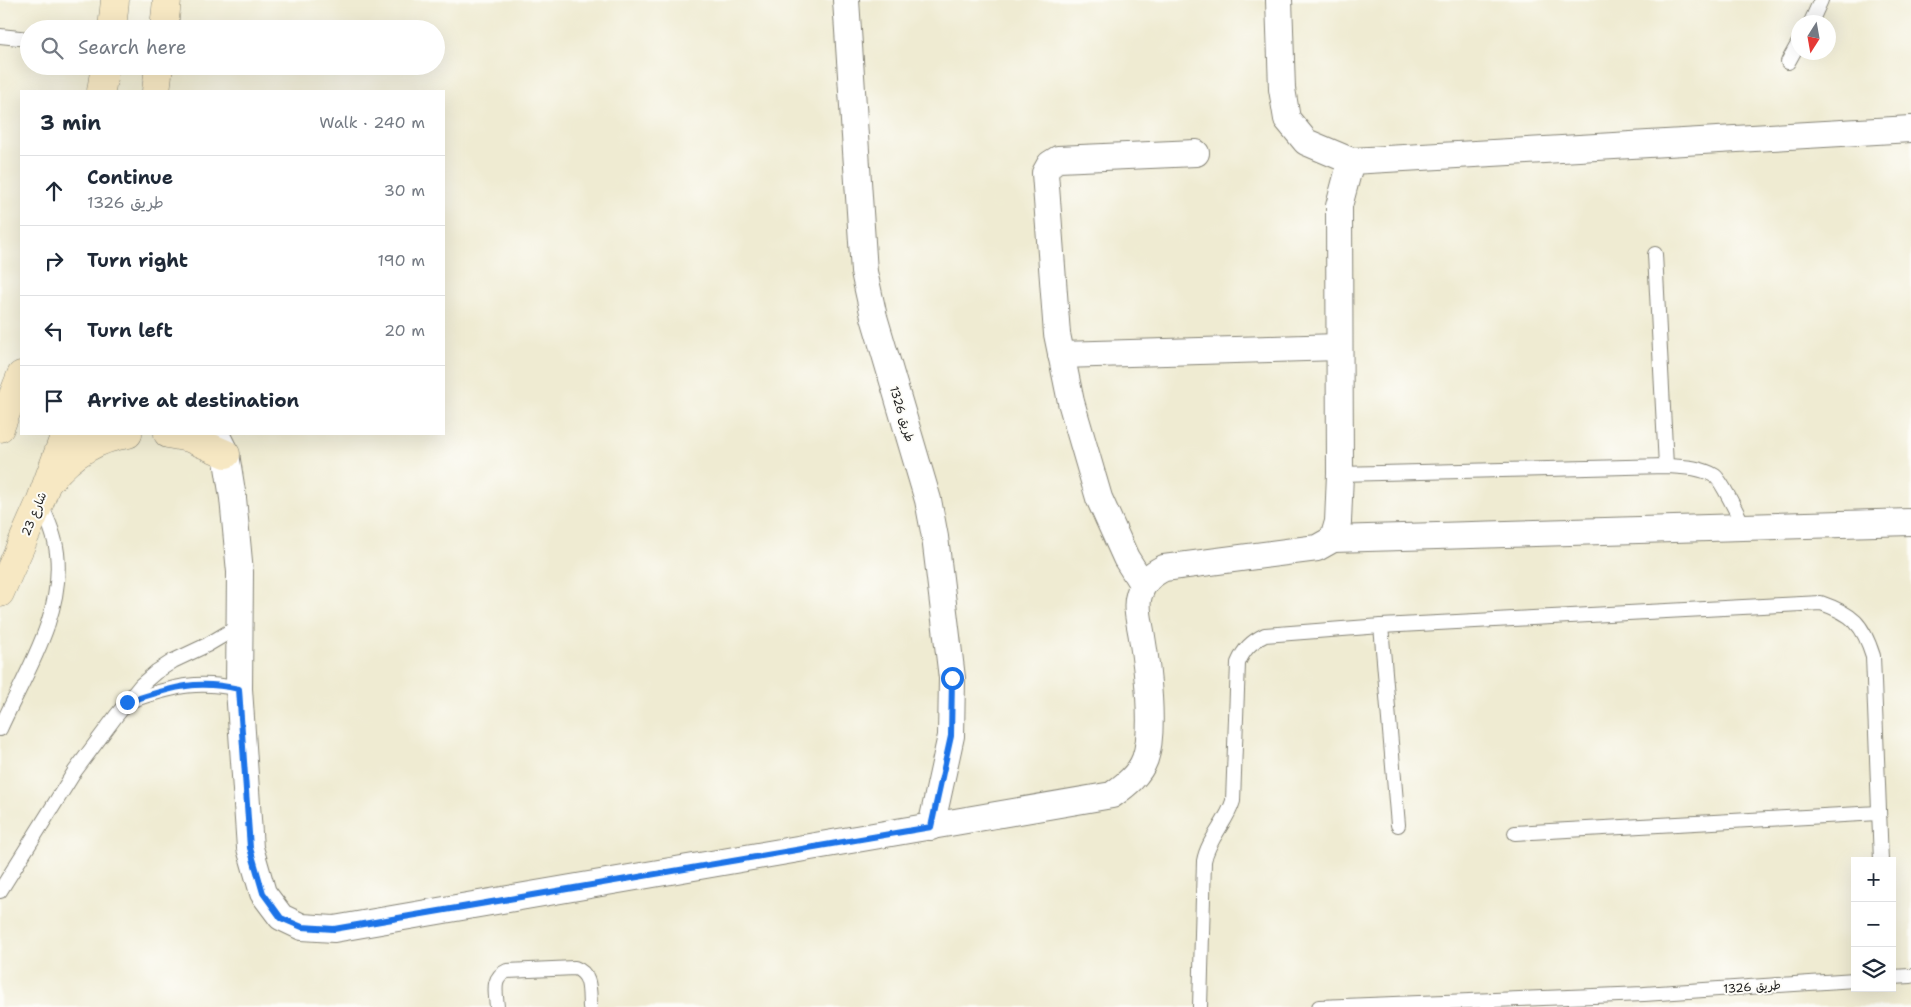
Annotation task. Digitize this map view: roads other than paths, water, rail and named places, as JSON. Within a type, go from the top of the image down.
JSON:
[{"type":"street","points":[[113,20],[115,0]]},
{"type":"street","points":[[165,20],[167,0]]},
{"type":"street","name":"طريق 1326","points":[[846,0],[864,272],[874,317],[928,500],[935,537],[952,678],[951,736],[931,827]]},
{"type":"street","points":[[1279,0],[1282,89],[1287,119],[1306,142],[1351,161],[1911,129]]},
{"type":"street","points":[[101,90],[104,75]]},
{"type":"street","points":[[156,90],[158,75]]},
{"type":"street","points":[[1143,585],[1126,558],[1100,498],[1071,402],[1057,334],[1045,173],[1050,164],[1058,159],[1196,153]]},
{"type":"street","points":[[1333,539],[1338,522],[1340,474],[1340,206],[1351,161]]},
{"type":"street","points":[[1061,355],[1339,347]]},
{"type":"street","points":[[0,428],[20,378]]},
{"type":"street","name":"شارع 23","points":[[0,593],[43,494],[65,435]]},
{"type":"street","points":[[43,494],[64,464],[87,447],[113,436],[120,435]]},
{"type":"street","points":[[173,435],[221,444],[233,498],[240,572],[238,626],[239,689],[250,848],[263,893],[281,918],[302,927],[334,929],[1112,795],[1137,774],[1145,760],[1149,744],[1146,662],[1138,610],[1138,597],[1143,585],[1152,574],[1164,568],[1317,548],[1333,539],[1911,522]]},
{"type":"lane","points":[[1814,15],[1821,0]]},
{"type":"lane","points":[[0,36],[20,38]]},
{"type":"lane","points":[[1788,62],[1791,57]]},
{"type":"lane","points":[[1655,254],[1666,466]]},
{"type":"lane","points":[[1340,474],[1666,466],[1704,471],[1717,477],[1744,527]]},
{"type":"lane","points":[[0,729],[46,630],[54,604],[58,578],[57,552],[43,494]]},
{"type":"lane","points":[[1200,1007],[1204,861],[1208,848],[1230,811],[1233,801],[1236,676],[1238,663],[1243,651],[1253,641],[1265,635],[1381,626],[1821,604],[1840,610],[1855,621],[1867,637],[1873,656],[1881,857]]},
{"type":"lane","points":[[0,891],[76,771],[141,685],[173,660],[207,645],[238,626]]},
{"type":"lane","points":[[1381,626],[1398,825]]},
{"type":"lane","points":[[127,702],[167,689],[191,684],[215,684],[239,689]]},
{"type":"lane","points":[[1516,833],[1879,813]]},
{"type":"lane","points":[[497,1007],[495,985],[499,975],[503,972],[575,968],[586,975],[590,1007]]},
{"type":"lane","points":[[1896,977],[1911,976]]},
{"type":"lane","name":"طريق 1326","points":[[1319,1007],[1644,1000],[1851,980]]}]
